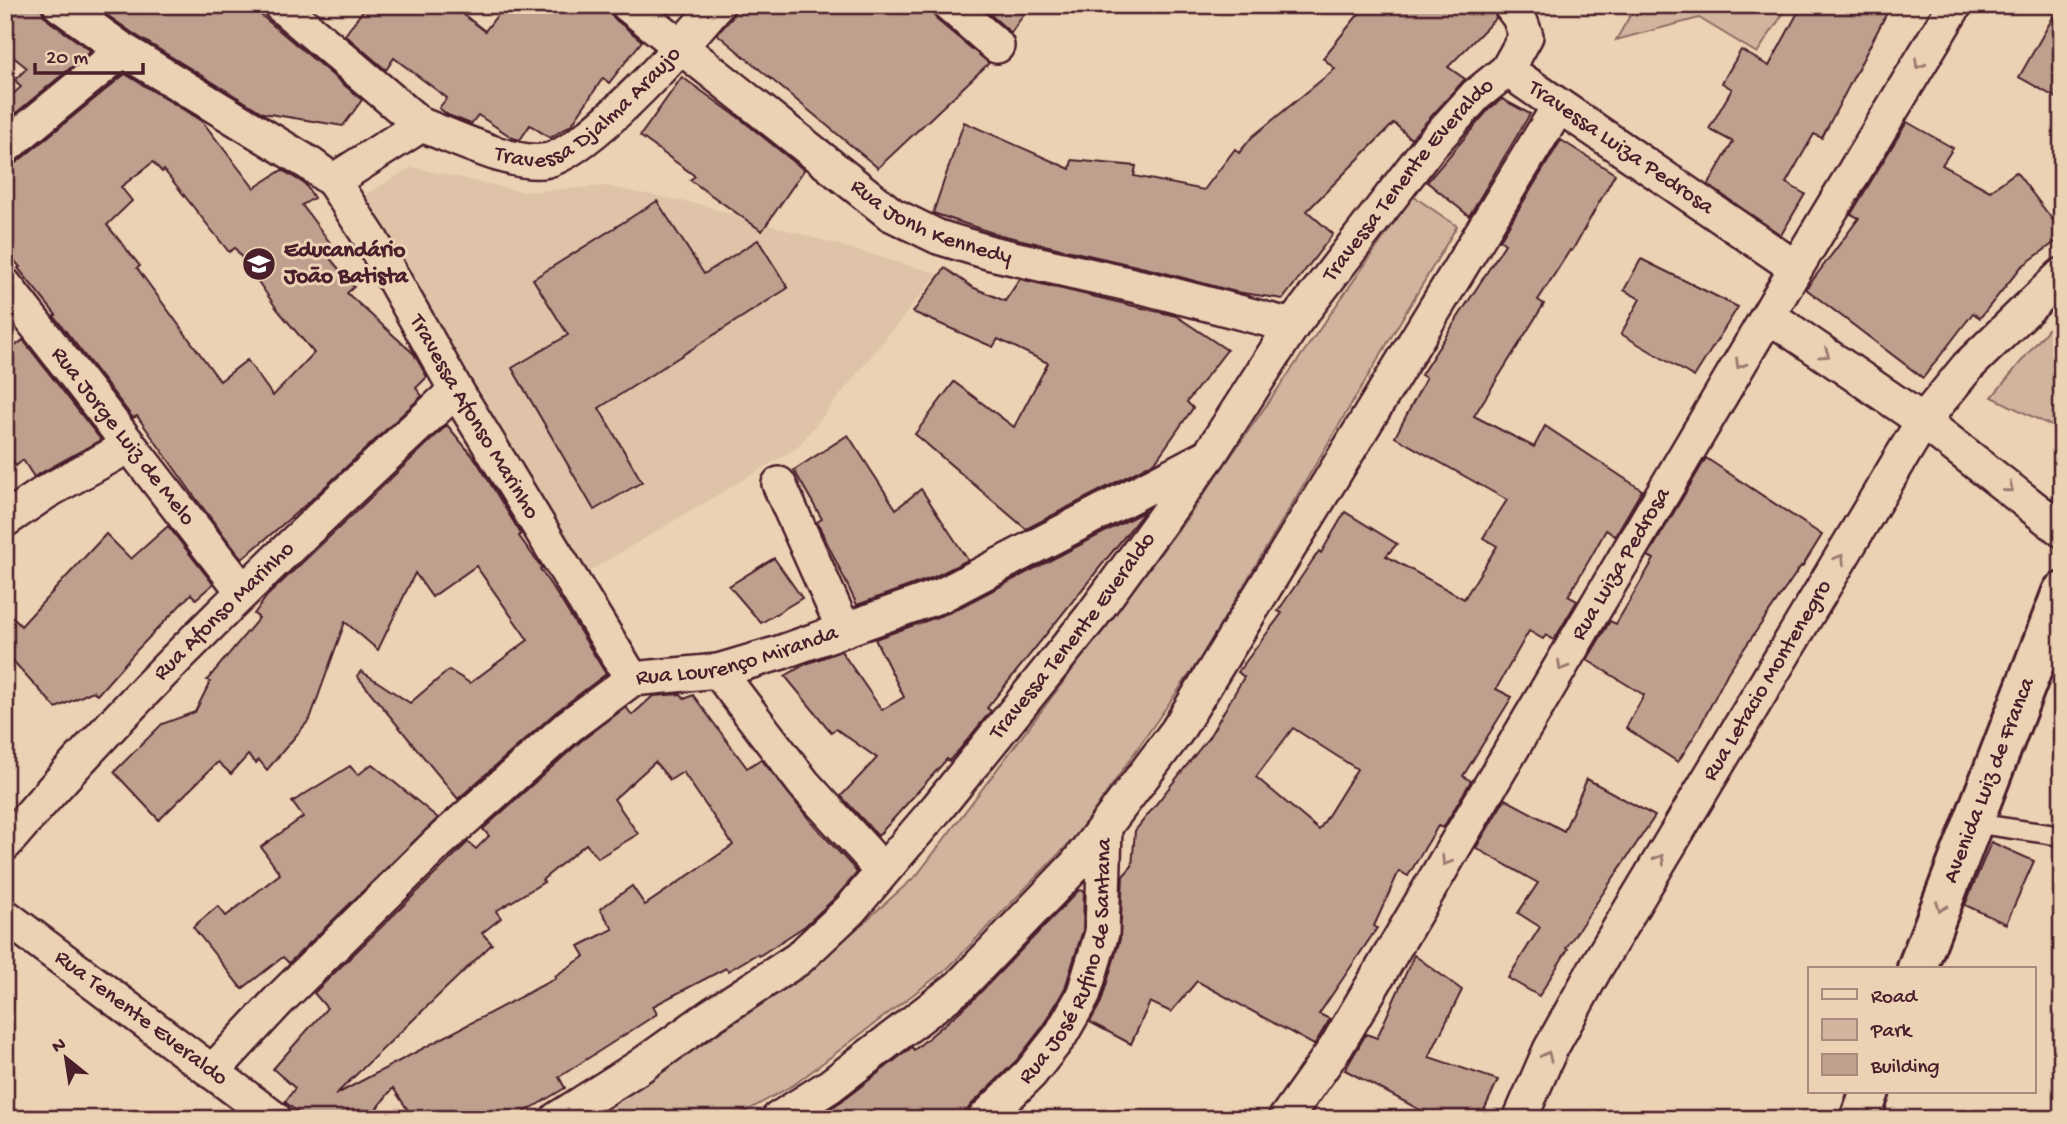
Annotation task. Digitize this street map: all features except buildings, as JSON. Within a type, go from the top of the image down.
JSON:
[{"type":"main road","name":"Avenida Luiz de Franca","points":[[1917,967],[2062,592]]},
{"type":"main road","points":[[1860,1119],[1870,1092]]},
{"type":"street","name":"Travessa Afonso Marinho","points":[[60,5],[123,50],[310,164],[332,181],[372,241],[456,390],[632,679]]},
{"type":"street","points":[[280,5],[421,125],[332,181]]},
{"type":"street","name":"Rua Jonh Kennedy","points":[[628,5],[891,214],[938,237],[991,253],[1150,289],[1292,326]]},
{"type":"street","name":"Travessa Djalma Araujo","points":[[421,125],[516,159],[545,161],[578,146],[680,48],[717,5]]},
{"type":"street","points":[[950,5],[997,46]]},
{"type":"street","name":"Travessa Luiza Pedrosa","points":[[1510,5],[1519,17],[1526,36],[1507,70],[1796,268]]},
{"type":"street","name":"Rua Luiza Pedrosa","points":[[1285,1119],[1335,1047],[1796,268],[1955,5]]},
{"type":"street","points":[[5,147],[123,50]]},
{"type":"street","name":"Travessa Tenente Everaldo","points":[[557,1119],[798,959],[850,910],[938,807],[1092,617],[1210,454],[1292,326],[1429,147],[1476,95],[1507,70]]},
{"type":"street","points":[[778,1119],[830,1086],[960,986],[1076,865],[1177,731],[1559,106]]},
{"type":"street","name":"Rua Letacio Montenegro","points":[[1520,1119],[1549,1050],[1595,969],[1923,421],[1968,366],[2062,275]]},
{"type":"street","name":"Rua Jorge Luiz de Melo","points":[[5,285],[242,590]]},
{"type":"street","points":[[1769,316],[1923,421],[2062,530]]},
{"type":"street","name":"Rua Afonso Marinho","points":[[5,844],[69,769],[242,590],[456,390]]},
{"type":"street","points":[[5,520],[46,492],[129,446]]},
{"type":"street","name":"Rua Lourenço Miranda","points":[[212,1072],[279,1000],[438,843],[569,726],[632,679],[718,671],[942,595],[1210,454]]},
{"type":"street","points":[[779,484],[845,630]]},
{"type":"street","points":[[718,671],[804,785],[869,854],[880,874]]},
{"type":"street","name":"Rua José Rufino de Santana","points":[[984,1119],[1030,1074],[1060,1036],[1083,996],[1102,933],[1105,827]]},
{"type":"street","name":"Rua Tenente Everaldo","points":[[5,916],[275,1119]]},
{"type":"lane","points":[[1973,823],[2062,836]]},
{"type":"shaded area","points":[[412,167],[524,192],[604,186],[698,204],[938,274],[797,448],[586,573],[365,195]]},
{"type":"green space","points":[[1636,5],[1789,5],[1757,53],[1699,18],[1616,40]]},
{"type":"green space","points":[[1413,196],[1457,226],[1202,656],[1078,834],[948,968],[795,1084],[732,1119],[589,1119],[800,979],[917,875],[1188,517]]},
{"type":"green space","points":[[2062,312],[2062,431],[1992,397]]},
{"type":"place","name":"Educandário João Batista","points":[[259,264]]}]
